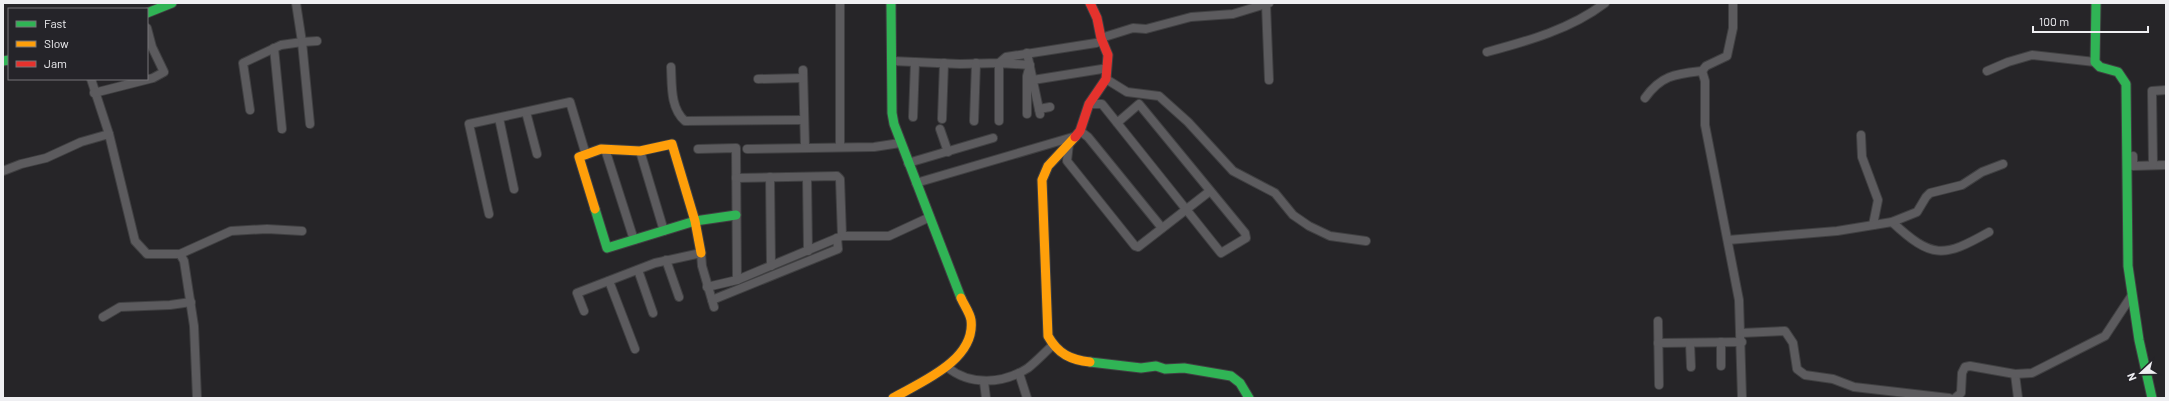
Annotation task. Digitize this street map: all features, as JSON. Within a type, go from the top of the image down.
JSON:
[{"type":"street","points":[[148,12],[159,5],[172,3]]},
{"type":"street","points":[[296,3],[302,42],[310,124]]},
{"type":"street","points":[[840,3],[840,147]]},
{"type":"street","points":[[891,3],[892,113],[900,143],[956,286],[971,320],[970,335],[965,349],[947,367],[893,398]]},
{"type":"street","points":[[1090,3],[1097,18],[1099,40],[1108,55],[1106,79],[1089,104],[1075,136],[1067,161],[1135,246],[1138,247],[1210,191]]},
{"type":"street","points":[[1487,52],[1562,28],[1587,16],[1605,3]]},
{"type":"street","points":[[1645,98],[1652,87],[1669,76],[1702,71],[1706,66],[1722,59],[1729,52],[1733,28],[1733,3]]},
{"type":"street","points":[[2095,62],[2096,3]]},
{"type":"street","points":[[999,121],[999,63],[1006,56],[1099,40],[1133,28],[1146,28],[1191,17],[1234,14],[1267,4],[1269,80]]},
{"type":"street","points":[[148,32],[152,47],[164,72],[148,79]]},
{"type":"street","points":[[250,110],[242,63],[274,48],[302,42],[317,41]]},
{"type":"street","points":[[274,48],[282,129]]},
{"type":"street","points":[[1027,53],[1039,112],[1050,107]]},
{"type":"street","points":[[1987,71],[2008,62],[2032,55],[2095,62],[2100,67],[2118,72],[2126,84],[2126,212],[2132,295],[2152,398]]},
{"type":"street","points":[[892,61],[1030,65]]},
{"type":"street","points":[[913,117],[915,62]]},
{"type":"street","points":[[942,120],[944,63]]},
{"type":"street","points":[[974,121],[976,63]]},
{"type":"street","points":[[1027,114],[1027,76],[1030,65]]},
{"type":"street","points":[[671,67],[674,104],[679,116],[690,123],[804,120]]},
{"type":"street","points":[[1033,80],[1102,69]]},
{"type":"street","points":[[1702,71],[1705,81],[1705,125],[1739,300],[1742,338],[1742,398]]},
{"type":"street","points":[[758,79],[803,74],[805,147]]},
{"type":"street","points":[[1106,79],[1127,92],[1159,96],[1188,122],[1234,171],[1274,193],[1293,215],[1309,226],[1330,236],[1366,241]]},
{"type":"street","points":[[91,80],[94,93],[109,134],[135,240],[148,254],[180,254],[231,231],[266,229],[302,231]]},
{"type":"street","points":[[94,93],[144,80]]},
{"type":"street","points":[[2153,165],[2152,91],[2166,90]]},
{"type":"street","points":[[2131,92],[2133,166],[2166,165]]},
{"type":"street","points":[[489,214],[469,124],[570,102],[586,154]]},
{"type":"street","points":[[1089,104],[1102,104],[1117,123],[1186,210],[1221,254],[1246,238],[1245,233],[1139,104],[1117,123]]},
{"type":"street","points":[[526,112],[537,154]]},
{"type":"street","points":[[499,118],[514,189]]},
{"type":"street","points":[[940,129],[948,152]]},
{"type":"street","points":[[3,171],[21,164],[46,158],[81,142],[109,134]]},
{"type":"street","points":[[1861,135],[1862,157],[1878,200],[1873,225]]},
{"type":"street","points":[[1075,136],[1048,166],[1042,180],[1048,336],[1053,345],[1065,356],[1074,360],[1142,368],[1156,366],[1166,369],[1184,368],[1231,376],[1240,382],[1249,398]]},
{"type":"street","points":[[916,183],[1075,136],[1088,137],[1162,228]]},
{"type":"street","points":[[908,163],[993,138]]},
{"type":"street","points":[[747,149],[874,147],[900,143]]},
{"type":"street","points":[[736,178],[837,176],[840,179],[840,237],[838,248],[713,303],[702,266],[695,221],[674,146],[670,144],[640,151],[605,149],[579,157],[606,247],[695,221],[736,215]]},
{"type":"street","points":[[698,149],[736,148],[737,280]]},
{"type":"street","points":[[605,149],[634,240]]},
{"type":"street","points":[[640,151],[664,231]]},
{"type":"street","points":[[1728,240],[1837,231],[1892,222],[1918,212],[1926,197],[1930,193],[1962,185],[1982,172],[2003,164]]},
{"type":"street","points":[[770,177],[771,266]]},
{"type":"street","points":[[807,177],[808,251]]},
{"type":"street","points":[[707,287],[737,280],[840,237],[889,236],[930,217]]},
{"type":"street","points":[[1892,222],[1916,243],[1940,251],[1959,247],[1990,232]]},
{"type":"street","points":[[826,243],[829,252]]},
{"type":"street","points":[[584,311],[577,293],[666,260],[701,253]]},
{"type":"street","points":[[180,254],[187,273],[191,302],[198,398]]},
{"type":"street","points":[[666,260],[679,297]]},
{"type":"street","points":[[638,270],[654,312]]},
{"type":"street","points":[[609,281],[635,349]]},
{"type":"street","points":[[1955,398],[1961,393],[1962,373],[1965,367],[1970,366],[2015,374],[2032,373],[2105,336],[2132,295]]},
{"type":"street","points":[[103,317],[120,307],[170,306],[191,302]]},
{"type":"street","points":[[1658,321],[1659,385]]},
{"type":"street","points":[[1658,343],[1721,342],[1785,331],[1793,343],[1797,369],[1806,375],[1832,379],[1854,387],[1949,398]]},
{"type":"street","points":[[1721,342],[1722,366]]},
{"type":"street","points":[[1690,343],[1691,368]]},
{"type":"street","points":[[947,367],[957,375],[984,382],[1019,373],[1029,367],[1053,345]]},
{"type":"street","points":[[1019,373],[1027,398]]},
{"type":"street","points":[[2015,374],[2018,398]]},
{"type":"street","points":[[984,382],[986,398]]},
{"type":"traffic: fast","points":[[148,13],[172,3]]},
{"type":"traffic: fast","points":[[891,3],[892,113],[894,124],[961,298]]},
{"type":"traffic: fast","points":[[2096,3],[2095,62],[2100,67],[2118,72],[2126,84],[2128,266],[2139,340],[2152,398]]},
{"type":"traffic: fast","points":[[3,61],[8,60]]},
{"type":"traffic: fast","points":[[595,209],[607,248],[695,221],[736,215]]},
{"type":"traffic: fast","points":[[1090,362],[1141,368],[1156,366],[1165,369],[1184,368],[1231,376],[1240,383],[1249,398]]},
{"type":"traffic: slow","points":[[1075,137],[1048,166],[1042,180],[1048,336],[1061,352],[1071,358],[1090,362]]},
{"type":"traffic: slow","points":[[595,209],[579,157],[601,149],[640,151],[672,144],[695,221],[701,253]]},
{"type":"traffic: slow","points":[[893,398],[944,368],[956,358],[965,347],[970,334],[971,320],[961,298]]},
{"type":"traffic: jam","points":[[1075,137],[1080,131],[1089,104],[1106,79],[1108,55],[1101,38],[1097,18],[1090,3]]}]
